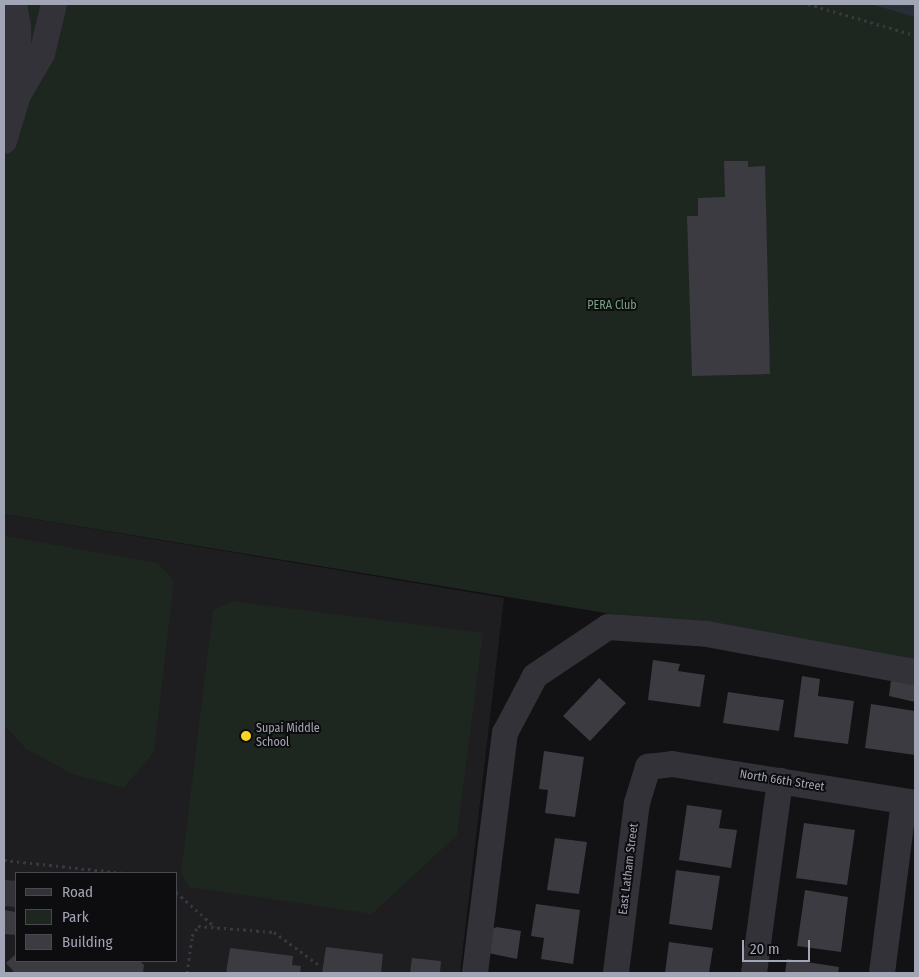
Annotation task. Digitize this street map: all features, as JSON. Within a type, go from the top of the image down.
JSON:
[{"type":"street","points":[[14,4],[18,26],[18,95]]},
{"type":"street","points":[[4,141],[18,95],[42,54],[54,4]]},
{"type":"street","points":[[475,973],[504,733],[535,676],[608,627],[707,634],[915,672]]},
{"type":"street","name":"North 66th Street","points":[[648,767],[672,764],[910,803]]},
{"type":"street","name":"East Latham Street","points":[[616,973],[637,803],[648,767]]},
{"type":"street","points":[[754,973],[780,781]]},
{"type":"street","points":[[882,973],[910,803]]},
{"type":"path","points":[[808,4],[915,35]]},
{"type":"path","points":[[4,860],[114,872]]},
{"type":"path","points":[[178,894],[215,927]]},
{"type":"path","points":[[187,973],[195,931],[198,926],[274,932],[319,965]]},
{"type":"shaded area","points":[[870,4],[915,4],[915,17]]},
{"type":"shaded area","name":"Supai Middle School","points":[[4,514],[504,598],[460,973],[4,973]]},
{"type":"green space","name":"PERA Club","points":[[4,4],[915,4],[915,664],[4,514]]},
{"type":"green space","points":[[4,536],[158,563],[174,581],[154,752],[124,788],[72,774],[26,749],[4,725]]},
{"type":"green space","points":[[233,601],[483,633],[457,835],[372,914],[189,887],[181,873],[213,610]]},
{"type":"building","points":[[724,161],[748,161],[748,167],[765,166],[770,374],[692,376],[687,216],[698,216],[698,198],[725,197]]},
{"type":"building","points":[[653,660],[680,664],[678,671],[705,675],[700,707],[648,700]]},
{"type":"building","points":[[802,676],[820,679],[818,696],[854,701],[848,744],[794,737]]},
{"type":"building","points":[[599,678],[626,703],[590,741],[563,716]]},
{"type":"building","points":[[891,680],[915,681],[915,702],[889,696]]},
{"type":"building","points":[[728,692],[784,700],[779,731],[723,723]]},
{"type":"building","points":[[871,704],[915,711],[915,755],[865,748]]},
{"type":"building","points":[[544,751],[584,757],[575,817],[545,813],[548,790],[539,789]]},
{"type":"building","points":[[687,805],[722,810],[719,828],[737,830],[731,868],[679,860]]},
{"type":"building","points":[[804,823],[855,830],[847,885],[796,878]]},
{"type":"building","points":[[555,838],[587,842],[579,894],[547,890]]},
{"type":"building","points":[[676,870],[720,876],[712,930],[669,924]]},
{"type":"building","points":[[805,890],[848,897],[841,952],[797,946]]},
{"type":"building","points":[[536,904],[580,910],[573,964],[541,959],[544,938],[531,936]]},
{"type":"building","points":[[4,910],[15,912],[15,935],[4,934]]},
{"type":"building","points":[[497,927],[521,931],[517,959],[488,953],[491,929]]},
{"type":"building","points":[[669,942],[713,948],[709,973],[665,973]]},
{"type":"building","points":[[326,947],[383,954],[381,973],[322,973]]},
{"type":"building","points":[[230,948],[293,956],[292,965],[301,966],[300,973],[226,973]]},
{"type":"building","points":[[15,955],[15,962],[141,962],[144,965],[143,973],[15,973],[6,963]]},
{"type":"building","points":[[412,958],[441,961],[440,973],[410,973]]},
{"type":"building","points":[[787,959],[839,967],[838,973],[785,973]]},
{"type":"place","name":"Supai Middle School","points":[[246,736]]}]
